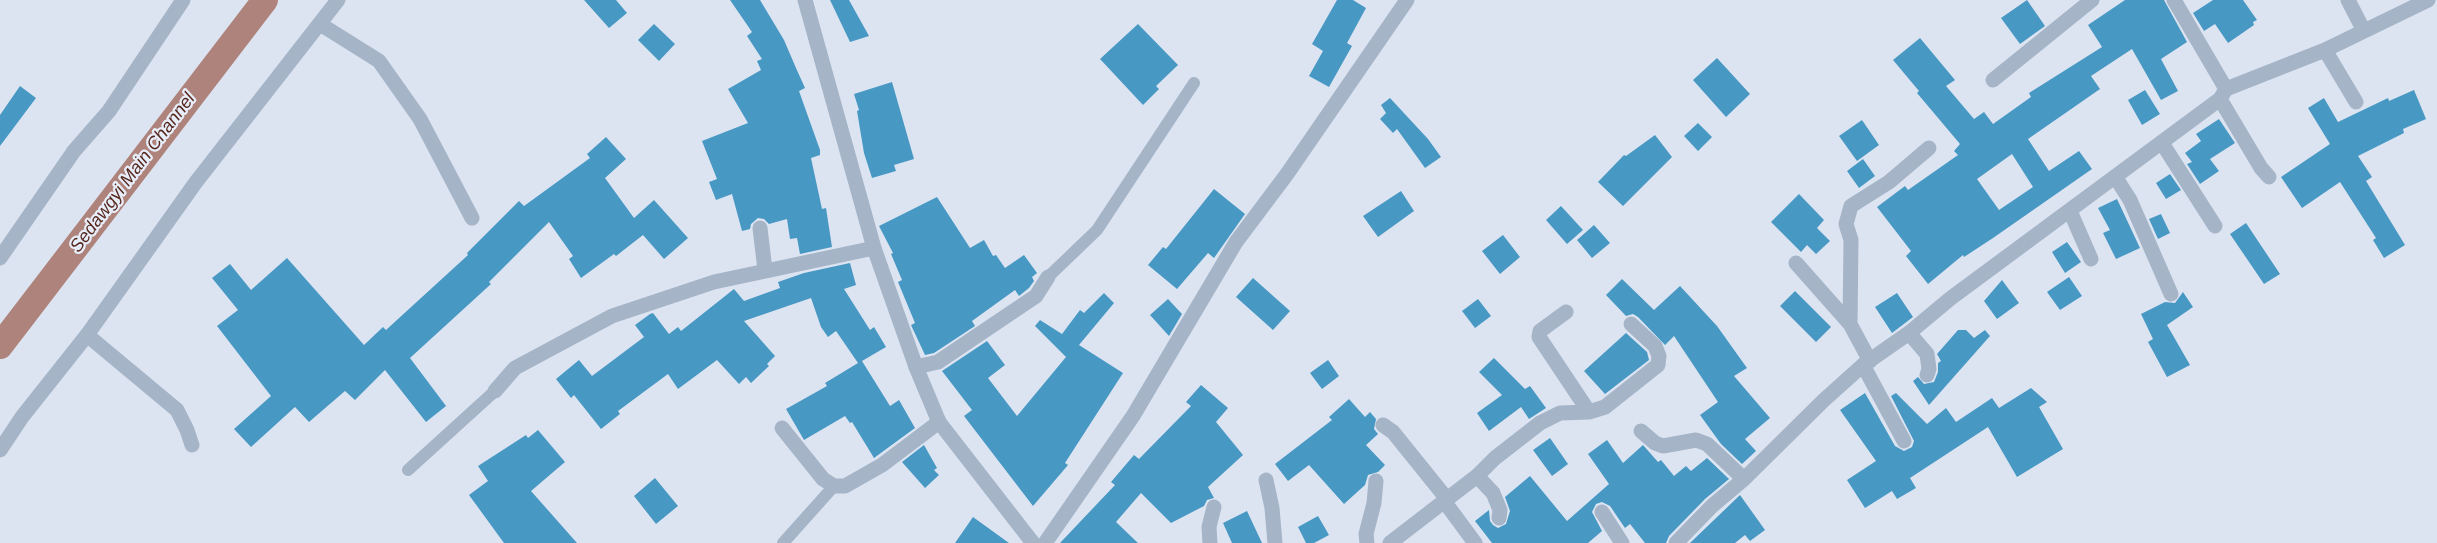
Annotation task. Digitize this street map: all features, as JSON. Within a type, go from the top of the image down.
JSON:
[{"type":"street","points":[[0,258],[74,151],[109,111],[183,0]]},
{"type":"street","points":[[0,450],[22,417],[87,335],[196,182],[338,0]]},
{"type":"street","points":[[806,0],[874,248],[916,367],[939,422],[1033,543]]},
{"type":"street","points":[[1045,543],[1134,416],[1236,242],[1287,174],[1407,0]]},
{"type":"street","points":[[1993,80],[2092,0]]},
{"type":"street","points":[[2174,0],[2261,168],[2269,177]]},
{"type":"street","points":[[2348,0],[2364,30]]},
{"type":"street","points":[[1676,543],[1712,506],[1744,479],[1824,400],[1866,363],[2162,144],[2223,94],[2325,50],[2418,2]]},
{"type":"street","points":[[320,24],[379,61],[420,119],[472,218]]},
{"type":"street","points":[[2325,50],[2356,102]]},
{"type":"street","points":[[2162,144],[2215,226]]},
{"type":"street","points":[[1850,324],[1851,240],[1846,225],[1851,206],[1889,182],[1929,148]]},
{"type":"street","points":[[2116,178],[2130,200],[2171,294]]},
{"type":"street","points":[[2070,211],[2091,260]]},
{"type":"street","points":[[760,228],[765,270]]},
{"type":"street","points":[[495,392],[515,368],[612,316],[714,282],[874,248]]},
{"type":"street","points":[[1796,263],[1850,324],[1866,363],[1904,441]]},
{"type":"street","points":[[916,367],[938,362],[1036,296],[1048,277]]},
{"type":"street","points":[[1566,312],[1540,332],[1539,337],[1589,412]]},
{"type":"street","points":[[1389,543],[1478,476],[1495,458],[1540,423],[1560,413],[1589,412],[1605,407],[1658,365],[1659,356],[1655,346],[1631,324]]},
{"type":"street","points":[[1909,333],[1927,354],[1929,369],[1927,375]]},
{"type":"street","points":[[87,335],[177,410],[192,445]]},
{"type":"street","points":[[782,428],[822,479],[834,486],[845,486],[857,481],[939,422]]},
{"type":"street","points":[[1383,425],[1393,432],[1446,500],[1475,543]]},
{"type":"street","points":[[1641,431],[1655,443],[1663,446],[1695,440],[1707,444],[1744,479]]},
{"type":"street","points":[[1478,476],[1493,493],[1500,510],[1499,518]]},
{"type":"street","points":[[1266,480],[1272,508],[1275,543]]},
{"type":"street","points":[[1367,543],[1366,534],[1374,503],[1376,481]]},
{"type":"street","points":[[1210,543],[1209,527],[1214,507]]},
{"type":"street","points":[[1602,512],[1622,543]]},
{"type":"lane","points":[[1048,277],[1097,230],[1194,83]]},
{"type":"lane","points":[[408,470],[495,392]]},
{"type":"lane","points":[[783,543],[834,486]]},
{"type":"building","points":[[584,0],[616,0],[627,13],[609,28]]},
{"type":"building","points":[[730,0],[760,0],[784,40],[805,88],[799,91],[820,150],[820,155],[811,158],[822,209],[826,208],[832,247],[800,254],[797,238],[790,239],[787,219],[769,224],[764,219],[758,218],[751,224],[750,229],[742,231],[732,194],[716,200],[709,182],[717,179],[702,141],[748,123],[728,89],[761,70],[757,61],[762,59],[747,36],[752,32]]},
{"type":"building","points":[[830,0],[849,0],[869,36],[850,42]]},
{"type":"building","points":[[1337,0],[1353,0],[1366,8],[1347,43],[1352,46],[1329,87],[1309,76],[1323,51],[1312,44]]},
{"type":"building","points":[[2027,0],[2045,26],[2020,44],[2001,18]]},
{"type":"building","points":[[2125,0],[2164,0],[2187,42],[2161,59],[2178,91],[2161,100],[2132,49],[2091,76],[2100,89],[2028,139],[2049,171],[2079,151],[2092,169],[1993,238],[1964,257],[1963,255],[1928,284],[1906,256],[1911,251],[1877,207],[1905,186],[1908,190],[1958,155],[1954,151],[1960,144],[1917,93],[1919,91],[1893,60],[1920,38],[1955,80],[1946,86],[1974,119],[1984,112],[1993,124],[2031,97],[2029,93],[2102,47],[2088,25]],"holes":[[[2012,154],[2033,187],[1999,210],[1977,179]]]},
{"type":"building","points":[[2213,0],[2243,0],[2257,20],[2253,22],[2254,25],[2228,43],[2215,24],[2204,31],[2193,13]]},
{"type":"building","points":[[654,24],[675,44],[659,61],[638,40]]},
{"type":"building","points":[[1138,24],[1178,65],[1156,86],[1159,89],[1143,105],[1100,59]]},
{"type":"building","points":[[1717,58],[1750,94],[1726,117],[1693,80]]},
{"type":"building","points":[[892,82],[914,159],[894,165],[896,171],[872,178],[864,153],[857,111],[859,110],[854,94]]},
{"type":"building","points":[[20,86],[36,98],[0,146],[0,115]]},
{"type":"building","points":[[2145,90],[2160,114],[2142,125],[2128,100]]},
{"type":"building","points":[[2414,90],[2426,119],[2403,129],[2404,133],[2358,156],[2372,177],[2366,181],[2405,245],[2384,258],[2373,240],[2376,238],[2340,182],[2302,208],[2281,177],[2330,144],[2308,108],[2324,98],[2338,122],[2388,98],[2389,101]]},
{"type":"building","points":[[1390,98],[1428,139],[1441,157],[1425,168],[1397,129],[1393,133],[1380,119],[1386,113],[1381,105]]},
{"type":"building","points":[[2219,119],[2235,143],[2210,159],[2219,171],[2200,184],[2187,164],[2192,162],[2185,153],[2201,141],[2196,134]]},
{"type":"building","points":[[1862,120],[1879,145],[1857,161],[1839,136]]},
{"type":"building","points":[[1698,123],[1712,137],[1698,151],[1684,136]]},
{"type":"building","points":[[1655,135],[1672,157],[1623,206],[1598,182],[1624,155],[1626,156]]},
{"type":"building","points":[[606,137],[626,159],[605,178],[634,218],[654,200],[688,238],[664,259],[643,235],[616,256],[614,254],[581,278],[569,259],[573,256],[549,222],[489,282],[491,284],[410,358],[446,406],[426,422],[385,370],[355,400],[345,391],[309,422],[295,407],[251,447],[234,429],[271,396],[217,326],[238,310],[212,278],[230,264],[251,290],[287,258],[364,345],[383,327],[386,330],[468,255],[467,253],[519,201],[524,206],[590,158],[587,154]]},
{"type":"building","points":[[1863,159],[1875,176],[1859,188],[1847,171]]},
{"type":"building","points":[[2170,174],[2181,190],[2166,199],[2156,183]]},
{"type":"building","points":[[1214,189],[1245,214],[1214,258],[1208,253],[1177,289],[1148,265],[1163,247],[1166,249]]},
{"type":"building","points":[[1401,191],[1414,211],[1378,237],[1363,216]]},
{"type":"building","points":[[1799,194],[1824,220],[1817,228],[1830,241],[1816,254],[1807,245],[1801,252],[1771,222]]},
{"type":"building","points":[[937,197],[970,248],[984,240],[993,256],[996,255],[1005,268],[1024,255],[1037,273],[1032,277],[1034,281],[1029,288],[1019,296],[1015,290],[972,321],[975,326],[934,353],[925,355],[911,325],[915,323],[898,282],[902,280],[891,254],[893,253],[879,226]]},
{"type":"building","points":[[2117,199],[2140,248],[2116,259],[2103,233],[2110,230],[2098,208]]},
{"type":"building","points":[[1561,206],[1583,230],[1567,244],[1546,220]]},
{"type":"building","points":[[2161,214],[2170,233],[2158,239],[2149,219]]},
{"type":"building","points":[[2246,223],[2280,274],[2264,284],[2230,234]]},
{"type":"building","points":[[1594,225],[1610,243],[1592,258],[1577,240]]},
{"type":"building","points":[[1503,235],[1520,257],[1500,274],[1482,251]]},
{"type":"building","points":[[2067,242],[2081,262],[2065,273],[2052,252]]},
{"type":"building","points":[[850,263],[856,285],[844,289],[870,330],[874,327],[886,347],[862,361],[890,406],[899,400],[915,428],[874,458],[852,422],[850,423],[845,416],[804,440],[786,409],[827,386],[825,383],[858,363],[836,331],[828,337],[821,327],[811,298],[744,321],[775,356],[767,364],[769,366],[751,383],[746,377],[739,384],[717,360],[678,389],[668,374],[618,411],[620,414],[601,429],[574,395],[571,398],[556,379],[579,360],[592,376],[644,337],[635,325],[650,314],[653,313],[669,334],[678,327],[681,331],[734,289],[744,301],[780,288],[778,282],[804,273]]},
{"type":"building","points":[[2069,277],[2082,296],[2060,310],[2047,292]]},
{"type":"building","points":[[1253,278],[1290,311],[1273,330],[1236,297]]},
{"type":"building","points":[[1622,279],[1654,310],[1680,286],[1717,326],[1747,368],[1734,376],[1770,418],[1745,439],[1756,451],[1742,464],[1721,444],[1700,415],[1718,402],[1674,336],[1665,345],[1638,317],[1633,314],[1626,316],[1606,295]]},
{"type":"building","points":[[2002,280],[2019,303],[1997,319],[1984,301]]},
{"type":"building","points":[[1795,291],[1831,327],[1816,342],[1780,306]]},
{"type":"building","points":[[2183,292],[2193,307],[2167,325],[2190,365],[2167,377],[2148,342],[2153,339],[2141,314],[2165,302],[2175,303]]},
{"type":"building","points":[[1104,293],[1114,303],[1079,345],[1123,373],[1065,463],[1068,465],[1033,506],[964,416],[972,410],[942,371],[987,341],[1005,365],[988,378],[1017,416],[1066,357],[1035,326],[1040,320],[1062,334],[1080,310],[1084,313]]},
{"type":"building","points":[[1897,293],[1913,317],[1892,333],[1875,307]]},
{"type":"building","points":[[1168,299],[1182,314],[1169,336],[1150,315]]},
{"type":"building","points":[[1478,299],[1491,316],[1475,328],[1462,311]]},
{"type":"building","points":[[1958,330],[1966,330],[1974,338],[1985,330],[1990,336],[1929,405],[1913,381],[1918,377],[1924,384],[1934,382],[1938,372],[1938,363],[1941,361],[1937,354]]},
{"type":"building","points":[[1626,333],[1647,352],[1649,360],[1605,394],[1584,371]]},
{"type":"building","points":[[1494,358],[1525,389],[1530,386],[1546,408],[1529,419],[1521,407],[1489,431],[1477,413],[1502,395],[1479,372]]},
{"type":"building","points":[[1328,360],[1339,376],[1322,389],[1310,373]]},
{"type":"building","points":[[1201,385],[1228,408],[1216,422],[1243,455],[1208,487],[1214,498],[1207,500],[1204,506],[1171,523],[1141,493],[1116,522],[1138,543],[1060,543],[1115,485],[1111,482],[1134,455],[1139,459],[1191,406],[1186,402]]},
{"type":"building","points":[[2031,388],[2047,402],[2039,407],[2063,449],[2017,477],[1988,427],[1910,478],[1916,488],[1897,499],[1892,491],[1865,508],[1847,480],[1876,461],[1840,410],[1865,393],[1895,446],[1904,451],[1912,447],[1914,441],[1891,396],[1896,393],[1927,424],[1946,408],[1956,422],[1992,398],[1999,408]]},
{"type":"building","points":[[1349,399],[1365,417],[1370,412],[1376,419],[1374,429],[1378,434],[1366,445],[1385,465],[1378,472],[1368,475],[1365,485],[1344,504],[1309,465],[1288,481],[1275,464],[1332,420],[1329,417]]},
{"type":"building","points":[[538,430],[565,462],[531,491],[577,543],[504,543],[469,495],[488,481],[478,466],[526,435],[528,438]]},
{"type":"building","points":[[1550,438],[1568,464],[1552,476],[1533,450]]},
{"type":"building","points":[[1607,440],[1623,463],[1643,445],[1658,462],[1661,460],[1674,476],[1686,466],[1691,471],[1707,458],[1729,479],[1705,499],[1669,536],[1666,543],[1645,543],[1630,524],[1625,528],[1610,506],[1602,502],[1596,504],[1592,512],[1602,531],[1588,543],[1492,543],[1475,521],[1489,510],[1490,521],[1493,525],[1498,528],[1506,524],[1510,511],[1505,497],[1530,476],[1567,521],[1609,484],[1588,454]]},
{"type":"building","points":[[924,445],[937,468],[934,470],[939,475],[925,488],[902,462]]},
{"type":"building","points":[[655,478],[678,506],[656,524],[634,496]]},
{"type":"building","points":[[1740,495],[1765,530],[1750,541],[1745,535],[1735,543],[1690,543]]},
{"type":"building","points":[[1247,511],[1262,543],[1232,543],[1223,523]]},
{"type":"building","points":[[1318,516],[1329,535],[1314,543],[1306,543],[1298,527]]},
{"type":"building","points":[[973,517],[1009,543],[955,543]]},
{"type":"waterway","name":"Sedawgyi Main Channel","points":[[0,346],[265,0]]}]
